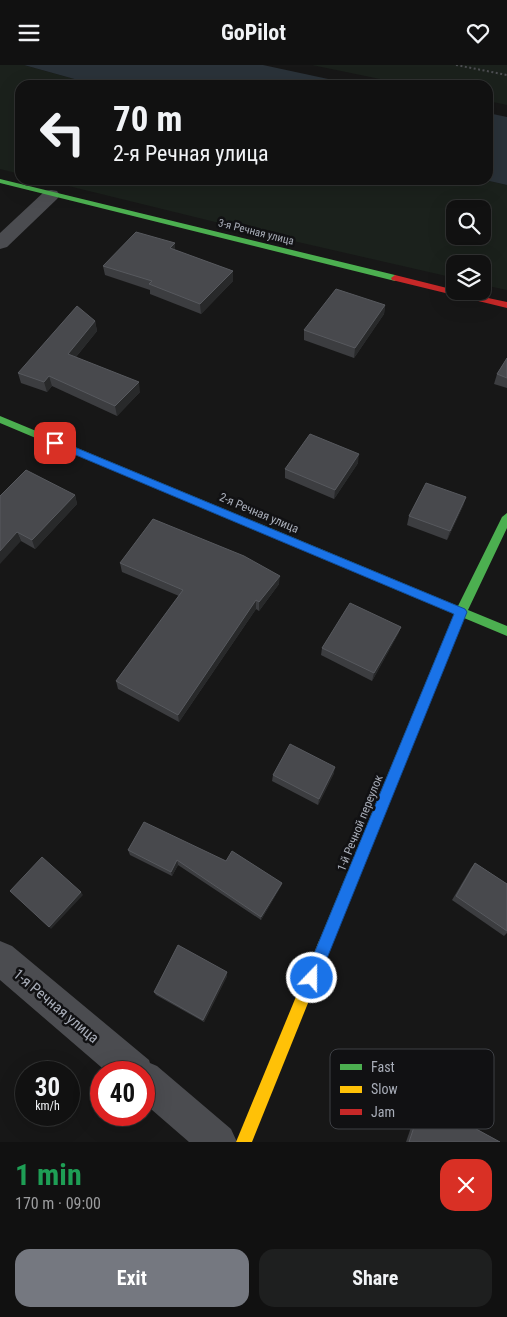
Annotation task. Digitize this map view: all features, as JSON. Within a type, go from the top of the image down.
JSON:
[{"type":"street","name":"3-я Речная улица","points":[[0,181],[507,305]]},
{"type":"street","points":[[0,243],[51,195]]},
{"type":"street","name":"2-я Речная улица","points":[[0,419],[507,631]]},
{"type":"street","name":"1-й Речной переулок","points":[[244,1142],[461,612],[507,517]]},
{"type":"street","name":"1-я Речная улица","points":[[0,958],[122,1061]]},
{"type":"street","points":[[155,1088],[218,1142]]},
{"type":"path","points":[[456,65],[507,75]]},
{"type":"shaded area","points":[[0,65],[24,65],[78,80],[15,80],[15,173],[0,169]]},
{"type":"shaded area","points":[[24,65],[263,65],[333,80],[78,80]]},
{"type":"shaded area","points":[[312,65],[507,65],[507,105],[493,102],[493,80],[385,80]]},
{"type":"shaded area","points":[[493,114],[507,117],[507,185],[493,182]]},
{"type":"shaded area","points":[[493,182],[507,185],[507,290],[491,287],[491,255],[446,255],[446,276],[64,185],[493,185]]},
{"type":"building","points":[[136,232],[175,243],[170,248],[233,271],[200,304],[149,284],[152,281],[103,266]]},
{"type":"building","points":[[336,289],[385,305],[355,348],[304,330]]},
{"type":"building","points":[[77,306],[95,321],[68,354],[139,382],[115,406],[49,376],[44,382],[18,373]]},
{"type":"building","points":[[507,358],[507,378],[497,374]]},
{"type":"building","points":[[310,434],[359,454],[335,490],[285,469]]},
{"type":"building","points":[[26,470],[75,495],[32,540],[17,532],[0,551],[0,496]]},
{"type":"building","points":[[426,483],[466,497],[450,531],[409,516]]},
{"type":"building","points":[[153,519],[244,556],[280,576],[259,602],[256,600],[178,715],[116,681],[183,590],[120,563]]},
{"type":"building","points":[[350,603],[401,627],[374,673],[322,648]]},
{"type":"building","points":[[290,744],[335,767],[319,799],[273,775]]},
{"type":"building","points":[[144,822],[226,861],[232,851],[282,883],[261,917],[177,860],[171,872],[128,850]]},
{"type":"building","points":[[42,857],[81,892],[49,927],[10,891]]},
{"type":"building","points":[[475,863],[507,884],[507,931],[456,896]]},
{"type":"building","points":[[178,945],[227,972],[203,1020],[154,992]]},
{"type":"building","points":[[413,1129],[476,1129],[500,1142],[409,1142]]},
{"type":"traffic: fast","points":[[0,181],[15,185]]},
{"type":"traffic: fast","points":[[16,185],[395,278]]},
{"type":"traffic: fast","points":[[0,419],[507,631]]},
{"type":"traffic: fast","points":[[324,946],[461,612],[507,517]]},
{"type":"traffic: slow","points":[[244,1142],[324,946]]},
{"type":"traffic: jam","points":[[395,278],[507,305]]},
{"type":"route","points":[[55,443],[461,612],[312,978]]}]
